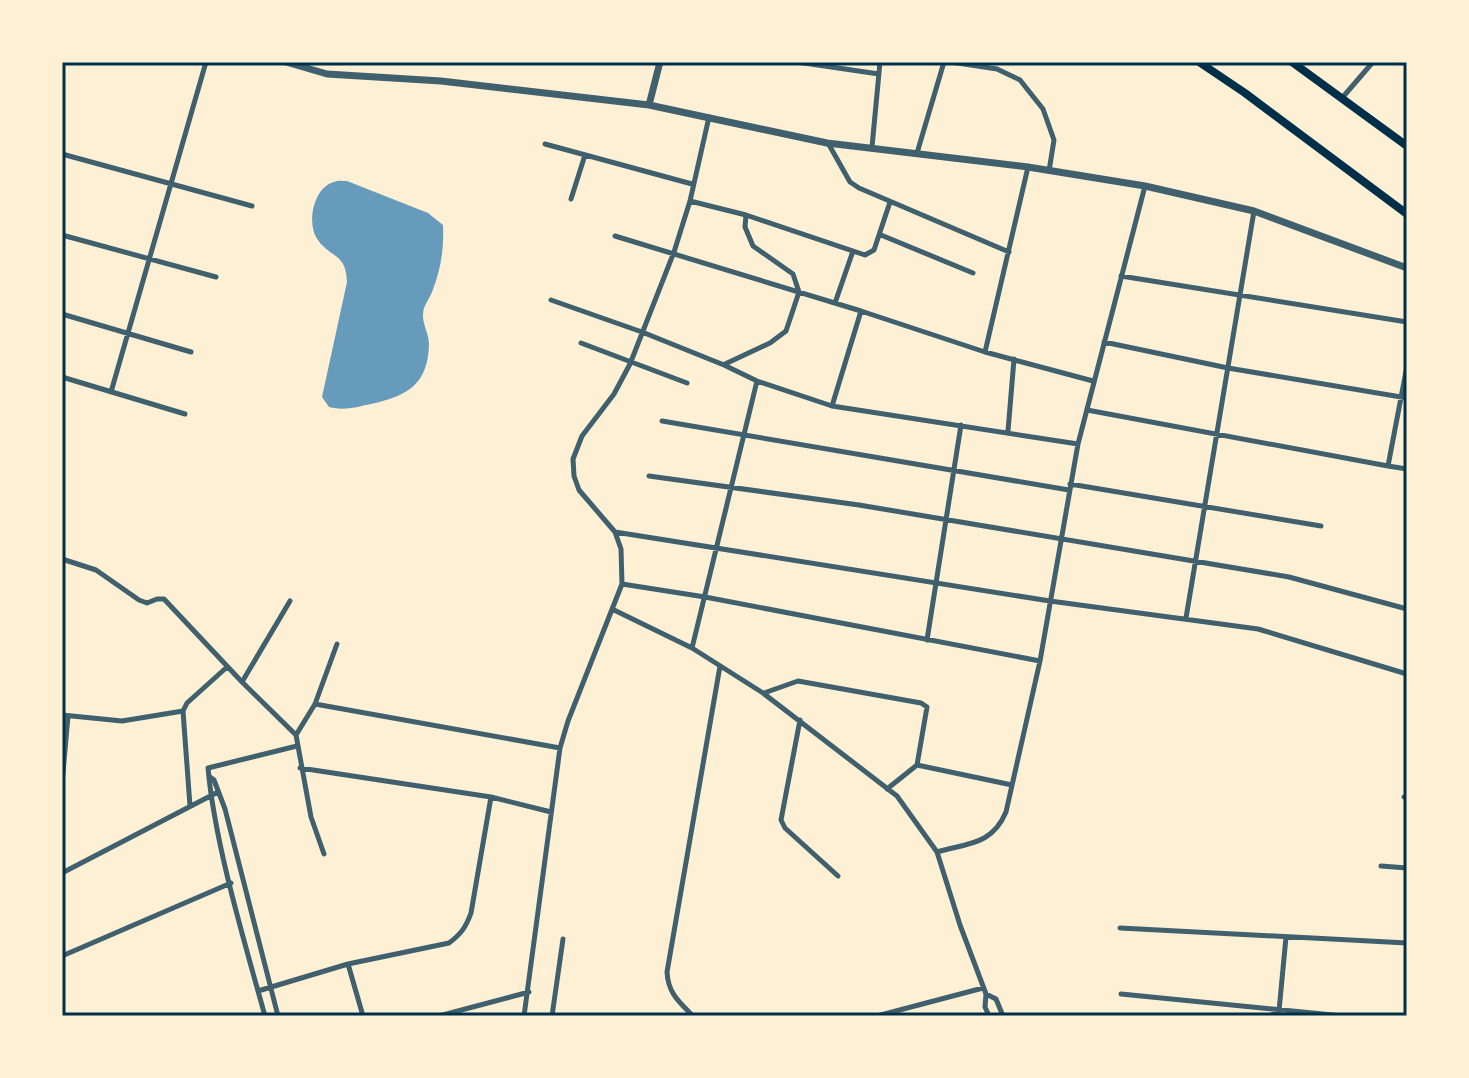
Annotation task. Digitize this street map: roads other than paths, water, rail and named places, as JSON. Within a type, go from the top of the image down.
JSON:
[{"type":"main road","points":[[1199,62],[1407,214]]},
{"type":"main road","points":[[1292,62],[1407,146]]},
{"type":"street","points":[[111,392],[206,62]]},
{"type":"street","points":[[286,62],[327,74],[441,81],[649,105],[827,143],[1028,167],[1145,186],[1254,211],[1407,268]]},
{"type":"street","points":[[649,105],[660,62]]},
{"type":"street","points":[[797,62],[879,74]]},
{"type":"street","points":[[872,147],[880,62]]},
{"type":"street","points":[[917,153],[944,62]]},
{"type":"street","points":[[951,62],[997,69],[1020,80],[1043,109],[1054,140],[1049,171]]},
{"type":"street","points":[[1342,99],[1373,62]]},
{"type":"street","points":[[524,1016],[560,748],[622,584],[621,549],[615,532],[579,490],[573,459],[582,436],[614,394],[630,364],[674,252],[690,201],[709,116]]},
{"type":"street","points":[[827,143],[850,182],[1009,252]]},
{"type":"street","points":[[545,144],[692,184]]},
{"type":"street","points":[[62,154],[252,206]]},
{"type":"street","points":[[571,199],[585,155]]},
{"type":"street","points":[[985,352],[1028,167]]},
{"type":"street","points":[[937,852],[988,838],[999,828],[1040,661],[1078,444],[1145,186]]},
{"type":"street","points":[[690,201],[871,254],[881,235],[890,202]]},
{"type":"street","points":[[1186,618],[1254,211]]},
{"type":"street","points":[[724,365],[780,337],[789,327],[799,292],[793,274],[753,246],[745,227],[746,215]]},
{"type":"street","points":[[62,235],[216,277]]},
{"type":"street","points":[[881,235],[973,273]]},
{"type":"street","points":[[615,236],[985,352],[1093,381]]},
{"type":"street","points":[[835,303],[853,251]]},
{"type":"street","points":[[1121,276],[1407,322]]},
{"type":"street","points":[[551,300],[642,332],[757,381],[832,406],[1078,444]]},
{"type":"street","points":[[832,406],[861,311]]},
{"type":"street","points":[[62,314],[191,352]]},
{"type":"street","points":[[1104,342],[1228,368],[1404,397]]},
{"type":"street","points":[[581,343],[687,383]]},
{"type":"street","points":[[1008,431],[1014,359]]},
{"type":"street","points":[[1388,466],[1404,397],[1407,366]]},
{"type":"street","points":[[62,377],[185,414]]},
{"type":"street","points":[[692,648],[757,381]]},
{"type":"street","points":[[1087,410],[1407,469]]},
{"type":"street","points":[[662,421],[955,471],[1205,506],[1321,526]]},
{"type":"street","points":[[927,640],[961,425]]},
{"type":"street","points":[[649,476],[946,520],[1289,577],[1407,609]]},
{"type":"street","points":[[615,532],[1050,601],[1258,629],[1407,674]]},
{"type":"street","points":[[62,559],[96,570],[139,600],[147,603],[164,599],[296,735]]},
{"type":"street","points":[[622,584],[1040,661]]},
{"type":"street","points":[[242,682],[290,601]]},
{"type":"street","points":[[612,609],[692,648],[763,693],[897,796],[937,852],[985,991],[985,1007],[989,1016]]},
{"type":"street","points":[[324,854],[311,817],[296,735],[315,704],[337,644]]},
{"type":"street","points":[[693,1016],[674,997],[667,972],[720,666]]},
{"type":"street","points":[[190,806],[183,711],[187,703],[227,667]]},
{"type":"street","points":[[763,693],[798,681],[921,703],[927,707],[917,765],[887,789]]},
{"type":"street","points":[[315,704],[560,748]]},
{"type":"street","points":[[62,784],[65,716],[122,721],[183,711]]},
{"type":"street","points":[[800,720],[781,820],[785,828],[838,876]]},
{"type":"street","points":[[264,1016],[211,796],[208,768],[297,746]]},
{"type":"street","points":[[917,765],[1012,785]]},
{"type":"street","points":[[300,768],[491,797],[551,812]]},
{"type":"street","points":[[210,777],[218,792],[278,1016]]},
{"type":"street","points":[[62,873],[218,792]]},
{"type":"street","points":[[258,991],[348,964],[449,943],[465,930],[471,913],[491,797]]},
{"type":"street","points":[[1381,866],[1407,868]]},
{"type":"street","points":[[62,956],[231,883]]},
{"type":"street","points":[[1120,928],[1407,943]]},
{"type":"street","points":[[1279,1011],[1286,937]]},
{"type":"street","points":[[552,1016],[563,939]]},
{"type":"street","points":[[348,964],[363,1016]]},
{"type":"street","points":[[877,1016],[985,991],[996,999],[1003,1016]]},
{"type":"street","points":[[439,1016],[529,992]]},
{"type":"street","points":[[1121,994],[1343,1016]]},
{"type":"street","points":[[1270,1016],[1279,1011]]},
{"type":"water","points":[[336,181],[347,181],[428,213],[443,225],[443,242],[438,275],[423,313],[429,344],[425,370],[420,379],[395,397],[340,409],[329,407],[322,397],[347,282],[346,272],[340,260],[316,237],[312,214],[321,190]]}]
